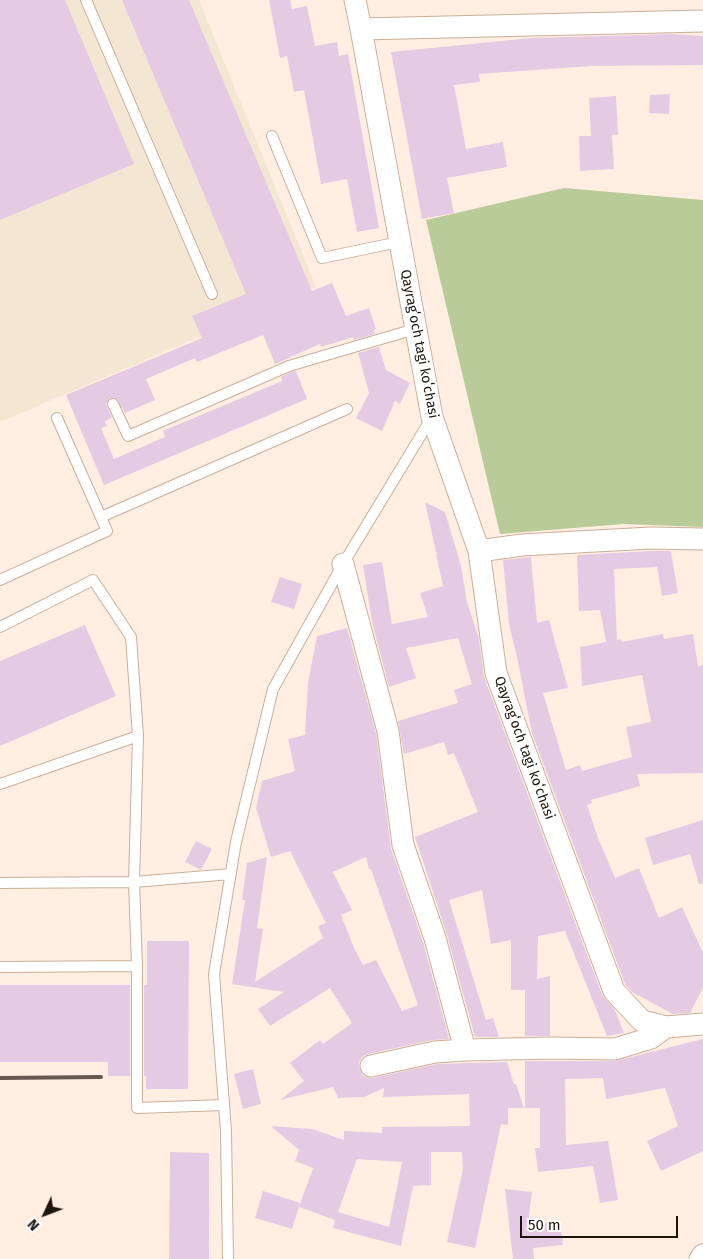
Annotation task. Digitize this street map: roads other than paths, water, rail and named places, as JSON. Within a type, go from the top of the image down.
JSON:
[{"type":"street","name":"Qayragʻoch tagi koʻchasi","points":[[355,0],[432,417],[479,551],[496,673],[614,991],[642,1021],[666,1027],[703,1024]]},
{"type":"street","points":[[361,29],[703,21]]},
{"type":"street","points":[[479,551],[522,545],[642,538],[703,540]]},
{"type":"street","points":[[343,564],[388,731],[403,844],[435,938],[465,1050]]},
{"type":"street","points":[[371,1066],[435,1052],[552,1048],[615,1049],[651,1038],[666,1027]]},
{"type":"street","points":[[700,1259],[703,1255]]},
{"type":"lane","points":[[86,0],[212,294]]},
{"type":"lane","points":[[272,136],[322,258],[399,242]]},
{"type":"lane","points":[[113,404],[128,436],[289,366],[415,329]]},
{"type":"lane","points":[[101,517],[347,409]]},
{"type":"lane","points":[[228,1259],[224,1105],[214,974],[236,842],[273,689],[343,564],[432,417]]},
{"type":"lane","points":[[0,580],[107,531],[57,418]]},
{"type":"lane","points":[[0,627],[93,580],[131,637],[138,736],[134,882],[137,966],[137,1108],[224,1105]]},
{"type":"lane","points":[[0,784],[138,736]]},
{"type":"lane","points":[[0,883],[134,882],[231,874]]},
{"type":"lane","points":[[0,967],[137,966]]},
{"type":"railway","points":[[0,1078],[101,1077]]}]
